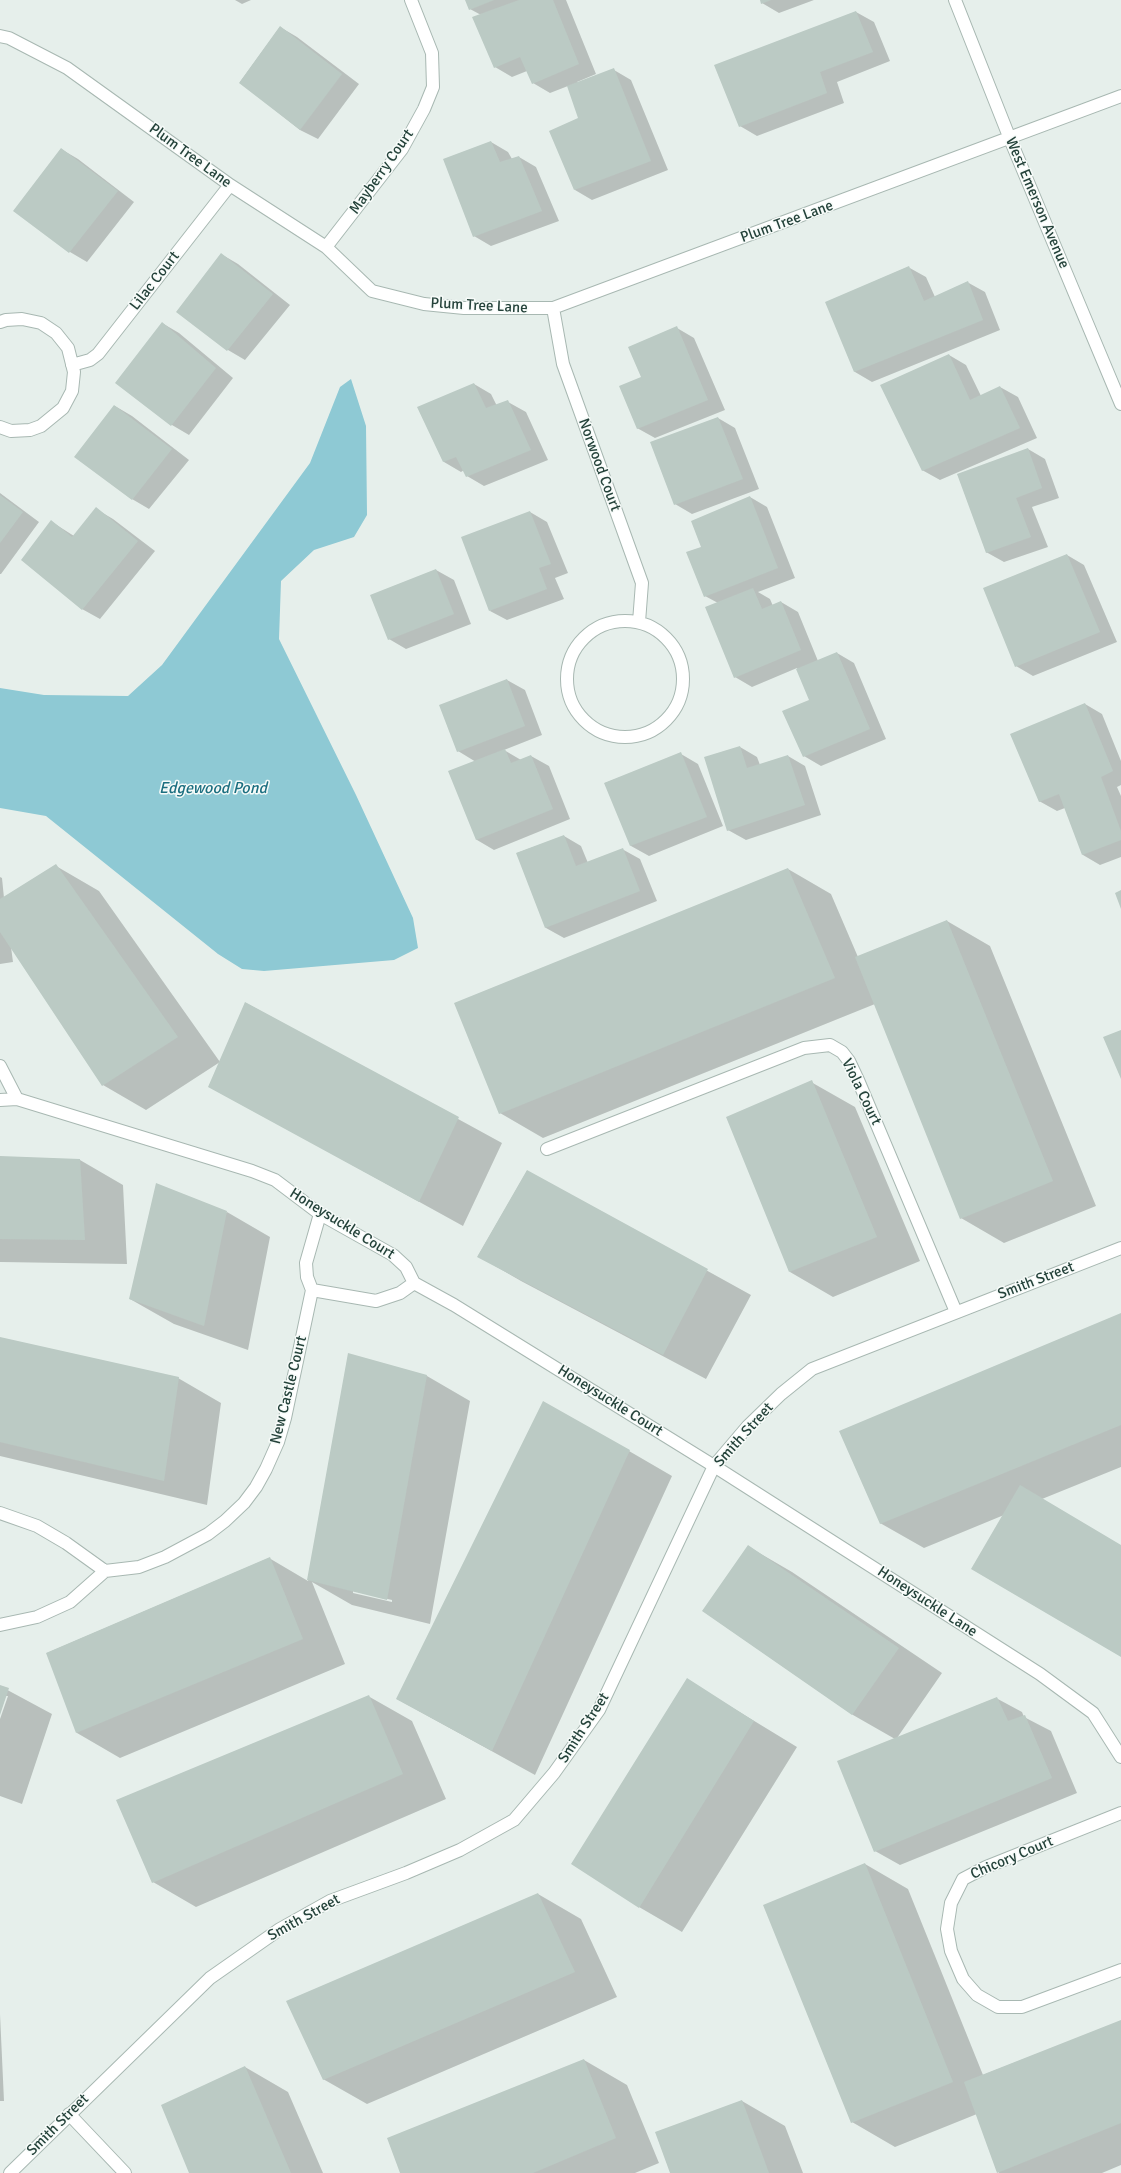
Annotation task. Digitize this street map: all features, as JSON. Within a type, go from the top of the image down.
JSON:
[{"type":"street","name":"Mayberry Court","points":[[326,248],[402,149],[424,109],[433,87],[432,53],[411,0]]},
{"type":"street","name":"West Emerson Avenue","points":[[955,0],[1010,139],[1121,404]]},
{"type":"street","name":"Plum Tree Lane","points":[[0,36],[10,38],[67,68],[230,185],[326,248],[372,291],[424,304],[464,308],[553,308],[1010,139],[1121,96]]},
{"type":"street","name":"Lilac Court","points":[[72,365],[90,360],[98,354],[230,185]]},
{"type":"street","name":"Norwood Court","points":[[553,308],[563,364],[642,583],[639,622]]},
{"type":"street","points":[[0,322],[22,319],[41,323],[56,333],[68,348],[74,372],[72,391],[64,408],[41,426],[30,430],[11,431],[0,427]]},
{"type":"street","points":[[619,621],[639,622],[659,632],[674,646],[681,665],[681,694],[676,707],[663,723],[651,731],[631,737],[620,737],[600,732],[578,714],[567,686],[570,658],[582,638],[607,623],[619,621]]},
{"type":"street","name":"Viola Court","points":[[547,1149],[804,1048],[830,1045],[842,1052],[855,1074],[956,1312]]},
{"type":"street","points":[[0,1066],[18,1099]]},
{"type":"street","name":"Honeysuckle Court","points":[[0,1100],[18,1099],[252,1171],[275,1180],[320,1214],[393,1255],[406,1266],[414,1283],[454,1305],[714,1466]]},
{"type":"street","points":[[320,1214],[306,1263],[307,1277],[312,1290],[376,1301],[400,1293],[414,1283]]},
{"type":"street","name":"Smith Street","points":[[10,2173],[210,1978],[280,1929],[330,1901],[406,1873],[460,1850],[514,1820],[554,1773],[599,1710],[714,1466],[748,1426],[781,1394],[812,1369],[1121,1248]]},
{"type":"street","name":"New Castle Court","points":[[105,1571],[139,1567],[190,1545],[225,1521],[244,1503],[256,1487],[266,1470],[285,1418],[312,1290]]},
{"type":"street","name":"Honeysuckle Lane","points":[[714,1466],[1040,1674],[1093,1713],[1121,1757]]},
{"type":"street","points":[[0,1514],[38,1526],[66,1543],[105,1571],[70,1602],[37,1617],[0,1624]]},
{"type":"street","name":"Chicory Court","points":[[1121,1813],[986,1867],[963,1879],[951,1903],[947,1929],[951,1950],[963,1980],[977,1995],[998,2006],[1022,2007],[1121,1970]]},
{"type":"street","points":[[69,2114],[125,2173]]},
{"type":"water","name":"Edgewood Pond","points":[[351,379],[366,426],[367,515],[354,537],[314,550],[281,581],[279,639],[356,795],[413,918],[418,948],[394,960],[264,971],[242,969],[218,954],[46,816],[0,808],[0,688],[44,695],[128,696],[162,665],[310,463],[340,387]]},
{"type":"building","points":[[465,0],[494,0],[469,10]]},
{"type":"building","points":[[519,0],[553,0],[579,64],[532,84],[520,57],[494,68],[472,17]]},
{"type":"building","points":[[760,0],[771,0],[761,4]]},
{"type":"building","points":[[856,11],[873,52],[820,72],[827,93],[739,127],[714,65]]},
{"type":"building","points":[[280,26],[342,74],[300,130],[239,83]]},
{"type":"building","points":[[614,68],[651,161],[574,190],[549,131],[578,118],[567,86]]},
{"type":"building","points":[[491,141],[500,162],[519,156],[542,211],[473,237],[443,159]]},
{"type":"building","points":[[61,148],[118,191],[69,253],[13,211]]},
{"type":"building","points":[[221,253],[273,294],[227,351],[176,312]]},
{"type":"building","points":[[909,266],[924,301],[968,281],[983,320],[854,372],[825,302]]},
{"type":"building","points":[[162,322],[216,368],[171,426],[115,383]]},
{"type":"building","points":[[677,326],[708,400],[637,429],[619,386],[641,377],[628,347]]},
{"type":"building","points":[[949,354],[970,400],[1000,386],[1020,428],[922,471],[880,385]]},
{"type":"building","points":[[474,383],[486,408],[508,400],[531,450],[466,477],[456,457],[443,462],[417,407]]},
{"type":"building","points":[[114,405],[172,449],[132,500],[74,457]]},
{"type":"building","points":[[718,417],[743,479],[674,505],[650,442]]},
{"type":"building","points":[[1028,448],[1042,488],[1016,498],[1031,537],[986,553],[957,474]]},
{"type":"building","points":[[0,495],[23,512],[0,543]]},
{"type":"building","points":[[750,496],[778,568],[704,597],[686,552],[701,547],[691,521]]},
{"type":"building","points":[[96,507],[138,541],[82,610],[21,560],[51,520],[72,537]]},
{"type":"building","points":[[530,511],[551,564],[539,568],[547,589],[489,611],[461,537]]},
{"type":"building","points":[[1067,554],[1100,632],[1015,667],[983,588]]},
{"type":"building","points":[[436,569],[454,614],[388,640],[370,595]]},
{"type":"building","points":[[753,588],[762,609],[781,601],[801,650],[734,678],[705,607]]},
{"type":"building","points":[[837,652],[870,729],[803,757],[782,711],[809,700],[796,669]]},
{"type":"building","points":[[507,679],[525,726],[457,752],[439,705]]},
{"type":"building","points":[[1085,703],[1113,771],[1101,777],[1121,831],[1121,840],[1082,855],[1059,794],[1039,802],[1010,734]]},
{"type":"building","points":[[740,746],[747,768],[788,755],[805,805],[727,831],[704,757]]},
{"type":"building","points":[[505,749],[511,763],[531,755],[553,809],[476,840],[448,771]]},
{"type":"building","points":[[681,752],[707,817],[630,846],[604,783]]},
{"type":"building","points":[[564,835],[576,866],[623,848],[640,891],[545,928],[516,853]]},
{"type":"building","points":[[56,864],[178,1037],[102,1086],[0,932],[0,899]]},
{"type":"building","points":[[788,868],[835,978],[499,1114],[454,1003]]},
{"type":"building","points":[[1121,890],[1121,909],[1115,893]]},
{"type":"building","points":[[947,920],[1053,1181],[960,1219],[855,957]]},
{"type":"building","points":[[245,1002],[459,1117],[419,1202],[208,1087]]},
{"type":"building","points":[[1121,1030],[1121,1079],[1103,1037]]},
{"type":"building","points":[[812,1080],[877,1237],[789,1272],[726,1117]]},
{"type":"building","points":[[0,1156],[80,1159],[85,1240],[0,1239]]},
{"type":"building","points":[[527,1170],[708,1269],[663,1355],[477,1257]]},
{"type":"building","points":[[156,1183],[227,1211],[204,1326],[129,1299]]},
{"type":"building","points":[[1121,1313],[1121,1425],[880,1524],[839,1431]]},
{"type":"building","points":[[0,1337],[179,1377],[164,1481],[0,1442]]},
{"type":"building","points":[[348,1353],[427,1375],[387,1600],[307,1580]]},
{"type":"building","points":[[543,1401],[630,1450],[492,1751],[396,1699]]},
{"type":"building","points":[[1020,1485],[1121,1545],[1121,1657],[971,1569]]},
{"type":"building","points":[[748,1545],[899,1648],[852,1715],[702,1611]]},
{"type":"building","points":[[270,1557],[303,1639],[76,1733],[46,1653]]},
{"type":"building","points":[[687,1678],[754,1721],[639,1908],[571,1864]]},
{"type":"building","points":[[0,1685],[9,1688],[0,1715]]},
{"type":"building","points":[[369,1695],[403,1774],[152,1883],[116,1800]]},
{"type":"building","points":[[997,1697],[1008,1721],[1025,1715],[1052,1778],[874,1852],[837,1761]]},
{"type":"building","points":[[865,1863],[953,2082],[851,2123],[763,1905]]},
{"type":"building","points":[[538,1893],[575,1972],[323,2080],[286,2001]]},
{"type":"building","points":[[1121,2020],[1121,2123],[997,2173],[964,2082]]},
{"type":"building","points":[[584,2059],[616,2138],[533,2173],[400,2173],[387,2138]]},
{"type":"building","points":[[245,2066],[291,2173],[189,2173],[161,2105]]},
{"type":"building","points":[[742,2100],[769,2173],[670,2173],[655,2132]]}]
